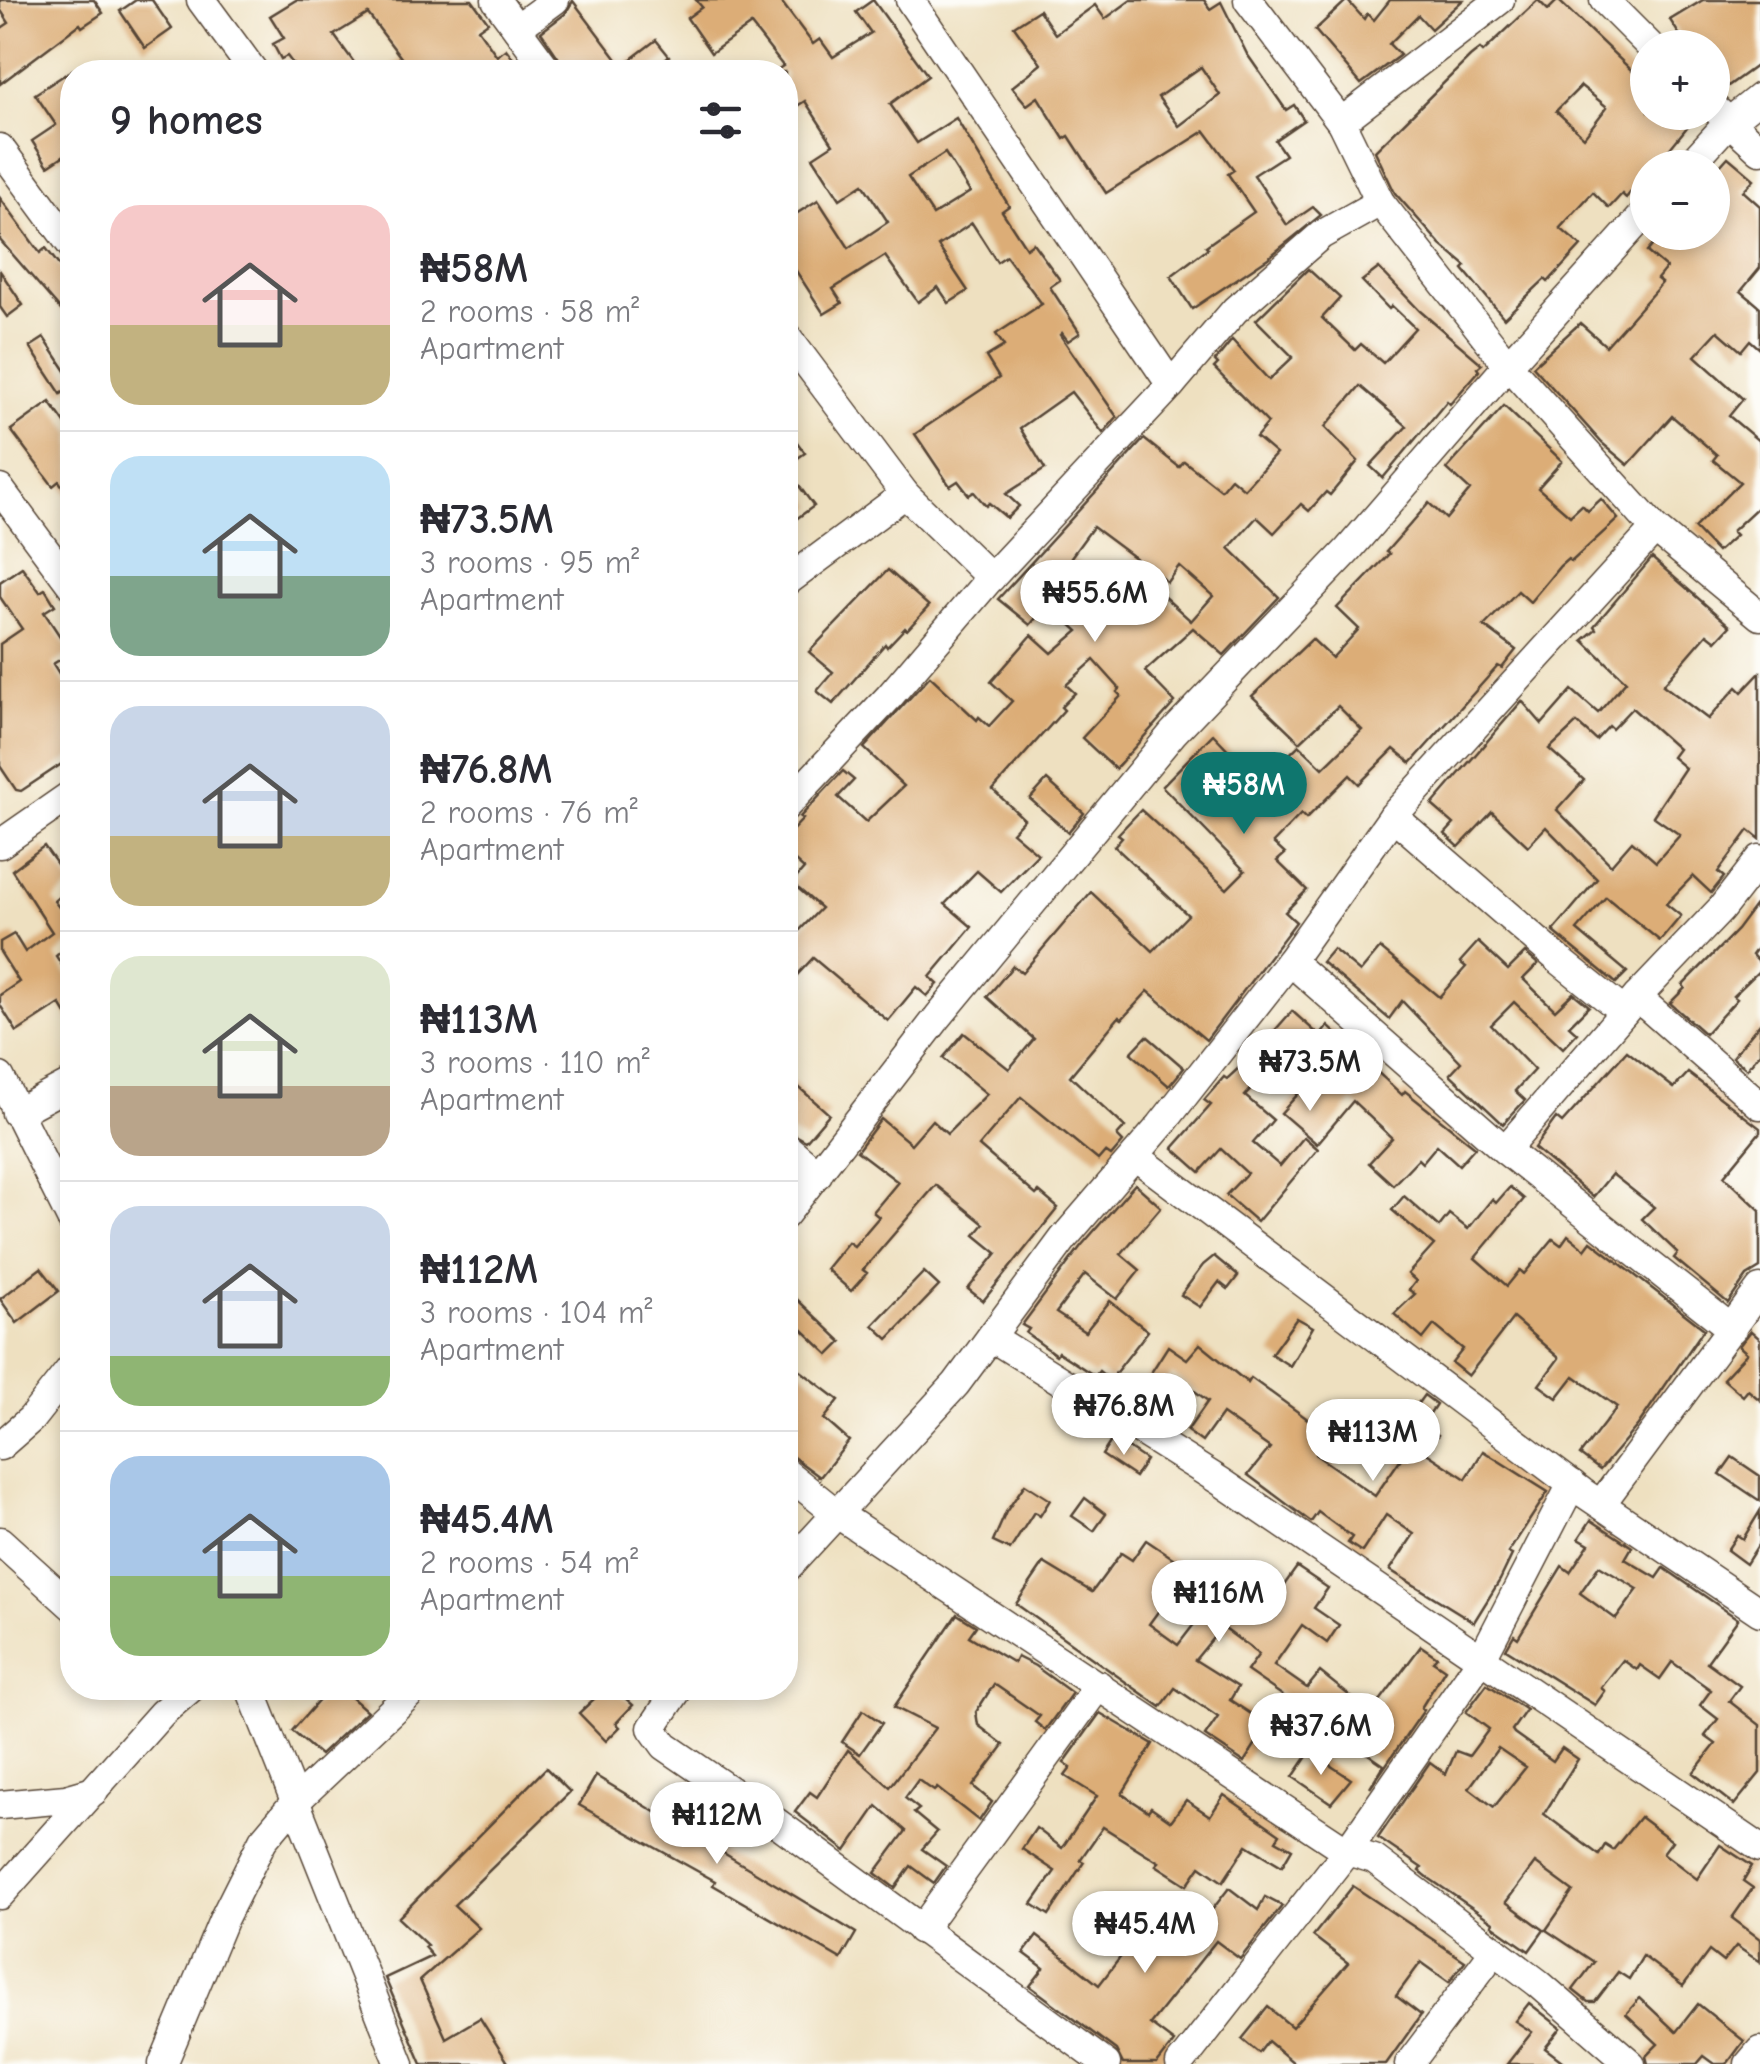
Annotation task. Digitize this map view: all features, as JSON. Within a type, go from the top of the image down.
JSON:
[{"type":"street","points":[[201,0],[245,60]]},
{"type":"street","points":[[496,0],[540,60]]},
{"type":"street","points":[[516,28],[554,0]]},
{"type":"street","points":[[910,0],[1170,384]]},
{"type":"street","points":[[1248,0],[1340,122],[1380,202],[1508,364],[1655,529],[1760,616]]},
{"type":"street","points":[[1340,122],[1500,0]]},
{"type":"street","points":[[1604,0],[1634,30]]},
{"type":"street","points":[[1730,110],[1760,97]]},
{"type":"street","points":[[1730,122],[1760,150]]},
{"type":"street","points":[[0,148],[60,230]]},
{"type":"street","points":[[798,793],[1235,310],[1321,235],[1380,202]]},
{"type":"street","points":[[798,1199],[938,1018],[1173,733],[1348,550],[1630,230]]},
{"type":"street","points":[[798,351],[905,494],[991,578]]},
{"type":"street","points":[[0,489],[60,570]]},
{"type":"street","points":[[798,573],[905,494]]},
{"type":"street","points":[[798,1555],[956,1384],[1064,1238],[1290,961],[1393,816],[1655,529]]},
{"type":"street","points":[[0,844],[60,802]]},
{"type":"street","points":[[1393,816],[1558,960],[1631,1005],[1760,1104]]},
{"type":"street","points":[[1505,1150],[1721,909],[1760,859]]},
{"type":"street","points":[[1290,961],[1505,1150],[1732,1329]]},
{"type":"street","points":[[0,1077],[60,1198]]},
{"type":"street","points":[[16,1113],[60,1089]]},
{"type":"street","points":[[1134,1156],[1572,1484],[1760,1612]]},
{"type":"street","points":[[798,1157],[818,1174]]},
{"type":"street","points":[[1601,1504],[1756,1302]]},
{"type":"street","points":[[991,1337],[1220,1481],[1760,1848]]},
{"type":"street","points":[[0,1446],[30,1419],[60,1382]]},
{"type":"street","points":[[798,1482],[836,1513],[1347,1851],[1374,1859],[1538,1983],[1631,2064]]},
{"type":"street","points":[[1180,2064],[1347,1851],[1482,1658],[1572,1484]]},
{"type":"street","points":[[0,1540],[60,1595]]},
{"type":"street","points":[[922,1930],[1099,1685]]},
{"type":"street","points":[[0,1895],[173,1700]]},
{"type":"street","points":[[255,1700],[400,2064]]},
{"type":"street","points":[[163,2064],[262,1840],[295,1802],[403,1700]]},
{"type":"street","points":[[669,1700],[652,1728],[665,1746],[1106,2064]]},
{"type":"street","points":[[0,1804],[66,1799],[94,1791]]},
{"type":"street","points":[[1409,2064],[1494,1950]]},
{"type":"street","points":[[1749,2064],[1760,2051]]},
{"type":"building","points":[[0,0],[94,0],[103,13],[82,27],[80,24],[0,84],[0,29],[9,23],[0,9]]},
{"type":"building","points":[[136,0],[152,0],[172,29],[145,48],[120,11]]},
{"type":"building","points":[[296,0],[472,0],[488,22],[478,29],[497,56],[506,49],[514,60],[400,60],[368,14],[334,35],[352,60],[290,60],[287,56],[281,59],[273,44],[284,38],[270,16]]},
{"type":"building","points":[[696,0],[780,0],[813,44],[820,39],[833,57],[871,33],[856,12],[873,0],[928,76],[890,104],[917,143],[956,118],[1009,206],[1002,211],[1026,248],[1033,243],[1060,280],[1050,287],[1080,333],[1068,341],[1060,335],[1117,417],[1103,433],[1071,392],[1020,428],[1045,469],[1006,494],[1019,506],[1007,518],[989,503],[986,506],[974,492],[969,495],[958,481],[950,486],[915,434],[999,378],[986,357],[1004,346],[996,334],[1042,304],[1006,256],[997,262],[972,223],[938,246],[968,291],[949,303],[938,287],[918,302],[885,256],[833,289],[842,303],[824,314],[798,274],[798,213],[818,200],[849,248],[888,222],[863,184],[840,199],[813,157],[833,144],[805,101],[798,105],[798,60],[778,60],[751,25],[711,53],[687,18],[702,7]],"holes":[[[945,153],[970,192],[933,215],[908,177]]]},
{"type":"building","points":[[1131,0],[1204,0],[1210,9],[1221,2],[1247,54],[1286,110],[1294,105],[1304,120],[1275,140],[1285,155],[1254,175],[1287,225],[1313,207],[1321,215],[1268,258],[1192,309],[1171,276],[1254,212],[1228,174],[1234,170],[1205,131],[1106,193],[1069,136],[1064,139],[1038,97],[1027,105],[1012,87],[1041,64],[1014,26],[1039,10],[1055,34],[1095,5],[1105,19]],"holes":[[[1201,67],[1220,95],[1179,126],[1158,97]]]},
{"type":"building","points":[[1347,0],[1364,19],[1367,14],[1374,20],[1390,0],[1463,0],[1431,29],[1418,15],[1389,44],[1400,55],[1361,84],[1315,30]]},
{"type":"building","points":[[1538,0],[1548,10],[1558,0],[1630,69],[1630,130],[1685,130],[1669,150],[1630,150],[1630,193],[1626,198],[1622,194],[1609,208],[1593,192],[1560,228],[1581,246],[1548,282],[1545,279],[1504,318],[1463,269],[1466,266],[1441,245],[1395,193],[1375,151],[1480,49],[1483,52]],"holes":[[[1581,86],[1607,107],[1584,137],[1556,111]]]},
{"type":"building","points":[[1703,0],[1760,0],[1760,63],[1730,85],[1730,30],[1676,30],[1670,20]]},
{"type":"building","points":[[573,1],[617,60],[560,60],[541,32],[565,14]]},
{"type":"building","points":[[656,40],[669,56],[664,60],[630,60]]},
{"type":"building","points":[[60,78],[60,158],[48,166],[32,141],[56,125],[35,94]]},
{"type":"building","points":[[1730,159],[1754,179],[1743,191],[1760,206],[1760,268],[1741,291],[1760,307],[1760,349],[1750,340],[1741,351],[1718,331],[1695,356],[1743,399],[1729,416],[1760,442],[1760,505],[1732,531],[1736,535],[1717,552],[1694,528],[1740,482],[1713,460],[1717,455],[1672,416],[1628,465],[1602,443],[1533,366],[1580,323],[1606,346],[1662,283],[1657,279],[1666,268],[1647,252],[1730,250]]},
{"type":"building","points":[[0,198],[40,253],[46,248],[60,267],[60,309],[0,240]]},
{"type":"building","points":[[1379,268],[1420,311],[1482,364],[1477,368],[1479,371],[1450,404],[1447,401],[1383,478],[1370,466],[1407,426],[1360,386],[1325,427],[1358,461],[1330,495],[1326,492],[1309,511],[1301,504],[1274,533],[1257,517],[1229,548],[1279,597],[1224,655],[1193,628],[1145,671],[1175,702],[1115,769],[1082,738],[1121,696],[1117,692],[1120,689],[1094,660],[1066,685],[1075,693],[1061,707],[1064,710],[993,790],[1024,819],[1012,832],[1038,854],[1001,892],[977,871],[945,904],[972,927],[930,977],[938,984],[927,996],[916,987],[888,1021],[813,958],[798,974],[798,932],[821,908],[798,888],[798,876],[804,869],[798,864],[798,824],[803,819],[800,817],[843,771],[854,780],[838,797],[866,822],[904,786],[864,748],[930,676],[977,720],[979,717],[989,726],[1012,701],[991,682],[1032,635],[1052,653],[1078,631],[1048,604],[1030,625],[998,599],[1144,439],[1179,467],[1184,461],[1221,490],[1231,478],[1244,489],[1276,454],[1256,437],[1268,423],[1214,368],[1218,364],[1215,361],[1232,340],[1269,380],[1293,357],[1256,320],[1308,269],[1340,298],[1322,318],[1355,350],[1361,344],[1383,363],[1415,328],[1392,306],[1389,309],[1362,281]],"holes":[[[1093,527],[1167,582],[1179,566],[1213,596],[1191,621],[1160,593],[1142,614],[1071,557]]]},
{"type":"building","points":[[0,271],[23,305],[7,317],[0,307]]},
{"type":"building","points":[[44,338],[60,362],[60,392],[30,347]]},
{"type":"building","points":[[50,402],[60,416],[60,483],[53,486],[11,430]]},
{"type":"building","points":[[1504,406],[1562,461],[1538,488],[1570,516],[1582,505],[1588,511],[1601,499],[1618,519],[1571,562],[1568,559],[1560,566],[1530,602],[1518,591],[1484,626],[1516,650],[1411,763],[1394,749],[1359,784],[1350,775],[1306,819],[1301,814],[1273,843],[1285,854],[1277,861],[1307,890],[1285,912],[1296,922],[1206,1040],[1148,991],[1122,1019],[1119,1017],[1070,1076],[1125,1127],[1117,1136],[1123,1142],[1111,1156],[1105,1152],[1098,1160],[1021,1097],[979,1146],[1036,1195],[1039,1192],[1058,1208],[983,1301],[968,1289],[997,1253],[975,1235],[984,1224],[936,1185],[863,1270],[867,1273],[851,1291],[826,1269],[848,1242],[854,1246],[879,1217],[873,1212],[898,1182],[857,1151],[881,1119],[911,1144],[932,1120],[947,1134],[987,1094],[943,1058],[964,1033],[1009,1069],[1034,1039],[987,997],[1013,966],[1022,973],[1091,892],[1153,951],[1188,915],[1114,846],[1122,837],[1118,834],[1141,810],[1227,889],[1245,871],[1162,786],[1213,734],[1260,783],[1299,745],[1323,768],[1362,730],[1338,706],[1300,742],[1252,696],[1312,639],[1332,658],[1359,629],[1337,608],[1389,554],[1386,552],[1429,503],[1446,519],[1470,490],[1447,469]]},
{"type":"building","points":[[798,484],[814,506],[798,518]]},
{"type":"building","points":[[1652,558],[1730,626],[1716,641],[1707,634],[1663,685],[1708,719],[1737,687],[1742,692],[1760,673],[1760,839],[1749,830],[1718,872],[1724,877],[1711,893],[1693,876],[1666,904],[1681,916],[1660,941],[1606,897],[1577,930],[1627,972],[1616,983],[1553,931],[1597,879],[1546,827],[1528,846],[1492,812],[1459,847],[1445,834],[1454,824],[1432,805],[1522,701],[1542,724],[1572,690],[1598,713],[1626,681],[1583,640],[1596,629],[1594,626]],"holes":[[[1632,708],[1678,749],[1672,757],[1685,768],[1653,816],[1680,835],[1656,862],[1632,841],[1611,865],[1557,810],[1584,780],[1549,749],[1577,723],[1596,740]]]},
{"type":"building","points":[[22,567],[55,605],[44,612],[60,636],[60,660],[53,664],[60,675],[60,765],[21,791],[16,790],[0,766],[0,644],[22,629],[0,597],[0,582]]},
{"type":"building","points":[[888,570],[929,606],[907,630],[887,647],[885,644],[833,704],[817,691],[833,672],[809,652]]},
{"type":"building","points":[[1047,780],[1084,813],[1068,832],[1030,799]]},
{"type":"building","points":[[44,846],[60,868],[60,896],[54,901],[60,909],[60,952],[56,956],[60,962],[60,1004],[17,1032],[0,1005],[0,995],[19,982],[0,952],[0,942],[14,934],[25,952],[52,932],[12,870]]},
{"type":"building","points":[[1760,899],[1760,944],[1752,955],[1760,963],[1760,970],[1733,996],[1737,999],[1705,1034],[1670,1003]]},
{"type":"building","points":[[1478,942],[1508,970],[1525,953],[1538,964],[1523,979],[1555,1010],[1573,993],[1589,1006],[1569,1026],[1577,1033],[1563,1048],[1514,1002],[1491,1025],[1534,1070],[1515,1091],[1525,1100],[1503,1124],[1450,1074],[1461,1062],[1402,1001],[1389,1019],[1322,962],[1333,949],[1360,972],[1380,948],[1439,997],[1466,967],[1460,962]]},
{"type":"building","points":[[1292,1011],[1320,1036],[1328,1026],[1402,1095],[1405,1091],[1475,1147],[1459,1165],[1437,1145],[1422,1163],[1418,1159],[1393,1185],[1369,1163],[1392,1138],[1353,1101],[1317,1144],[1281,1113],[1298,1094],[1270,1069],[1245,1096],[1273,1120],[1253,1143],[1280,1166],[1304,1137],[1318,1149],[1257,1222],[1226,1195],[1247,1173],[1221,1149],[1200,1172],[1173,1148],[1211,1105],[1204,1100],[1224,1077],[1227,1079],[1257,1051]]},
{"type":"building","points":[[1760,1023],[1760,1053],[1747,1069],[1732,1057]]},
{"type":"building","points":[[1147,1036],[1184,1068],[1169,1086],[1131,1053]]},
{"type":"building","points":[[1627,1051],[1674,1088],[1688,1073],[1760,1128],[1724,1176],[1760,1210],[1760,1268],[1747,1276],[1728,1303],[1674,1258],[1678,1253],[1642,1219],[1654,1207],[1612,1174],[1593,1197],[1534,1148],[1556,1118],[1562,1123]]},
{"type":"building","points":[[798,1086],[829,1114],[806,1141],[798,1136]]},
{"type":"building","points":[[1135,1184],[1161,1207],[1121,1254],[1140,1270],[1117,1299],[1085,1274],[1056,1313],[1085,1332],[1110,1301],[1148,1331],[1110,1380],[1099,1371],[1095,1376],[1058,1352],[1056,1355],[1026,1333],[1029,1329],[1022,1325],[1081,1246]]},
{"type":"building","points":[[1510,1187],[1524,1199],[1475,1258],[1507,1286],[1520,1270],[1524,1274],[1553,1239],[1561,1245],[1568,1235],[1585,1249],[1591,1241],[1704,1329],[1638,1425],[1600,1470],[1580,1455],[1617,1407],[1574,1376],[1557,1398],[1539,1385],[1559,1358],[1513,1318],[1468,1376],[1452,1363],[1463,1349],[1434,1325],[1423,1339],[1394,1314],[1415,1294],[1409,1290],[1416,1281],[1408,1274],[1434,1245],[1392,1210],[1404,1196],[1439,1227],[1449,1214],[1468,1229],[1492,1199],[1496,1203]]},
{"type":"building","points":[[1214,1256],[1238,1276],[1228,1289],[1219,1282],[1200,1307],[1181,1295]]},
{"type":"building","points":[[41,1268],[59,1291],[17,1323],[0,1299]]},
{"type":"building","points":[[924,1272],[939,1286],[888,1339],[873,1325]]},
{"type":"building","points":[[798,1300],[842,1342],[829,1355],[798,1325]]},
{"type":"building","points":[[1297,1318],[1313,1327],[1290,1366],[1271,1354]]},
{"type":"building","points":[[1751,1331],[1760,1339],[1760,1400],[1748,1390],[1743,1396],[1723,1379],[1747,1353],[1739,1346]]},
{"type":"building","points":[[1200,1344],[1248,1383],[1251,1378],[1331,1436],[1316,1455],[1375,1496],[1402,1457],[1387,1446],[1424,1395],[1436,1404],[1423,1424],[1438,1435],[1425,1452],[1466,1479],[1483,1451],[1548,1492],[1508,1553],[1512,1555],[1500,1580],[1474,1622],[1390,1570],[1414,1534],[1386,1515],[1362,1552],[1348,1543],[1352,1537],[1318,1512],[1311,1522],[1248,1475],[1270,1448],[1222,1414],[1202,1442],[1187,1431],[1208,1401],[1172,1374],[1145,1413],[1131,1404],[1168,1346],[1187,1359]]},
{"type":"building","points":[[798,1369],[839,1400],[824,1419],[849,1441],[820,1477],[798,1461]]},
{"type":"building","points":[[1113,1438],[1146,1460],[1135,1477],[1102,1455]]},
{"type":"building","points":[[1732,1457],[1760,1476],[1760,1501],[1720,1474]]},
{"type":"building","points":[[1025,1484],[1050,1500],[1040,1516],[1034,1512],[1010,1550],[993,1542],[1006,1512]]},
{"type":"building","points":[[1085,1498],[1106,1514],[1094,1531],[1072,1516]]},
{"type":"building","points":[[1760,1511],[1760,1542],[1746,1564],[1727,1550],[1737,1535],[1743,1539]]},
{"type":"building","points":[[1591,1520],[1632,1547],[1625,1559],[1657,1578],[1664,1568],[1738,1619],[1707,1662],[1740,1686],[1729,1701],[1760,1725],[1760,1773],[1734,1805],[1693,1773],[1716,1744],[1705,1736],[1718,1719],[1700,1705],[1711,1690],[1672,1662],[1660,1679],[1640,1665],[1637,1670],[1623,1660],[1601,1688],[1605,1691],[1595,1705],[1506,1649],[1514,1635],[1518,1638],[1562,1566],[1570,1572],[1589,1544],[1579,1538]],"holes":[[[1599,1566],[1638,1589],[1616,1619],[1580,1593]]]},
{"type":"building","points":[[1146,1540],[1204,1579],[1217,1563],[1255,1594],[1267,1577],[1282,1588],[1297,1567],[1328,1588],[1314,1608],[1339,1625],[1327,1643],[1302,1625],[1274,1665],[1307,1688],[1320,1672],[1371,1713],[1421,1646],[1437,1657],[1433,1661],[1445,1669],[1421,1708],[1424,1710],[1370,1788],[1384,1765],[1247,1671],[1259,1654],[1222,1627],[1195,1660],[1238,1687],[1230,1700],[1268,1725],[1244,1762],[1205,1736],[1218,1717],[1175,1688],[1161,1707],[1016,1604],[1044,1563],[1092,1592],[1121,1553],[1132,1560]],"holes":[[[1176,1587],[1205,1610],[1178,1645],[1149,1624]]]},
{"type":"building","points":[[957,1614],[976,1626],[969,1636],[1014,1663],[1017,1657],[1035,1666],[1072,1693],[1045,1730],[1035,1722],[1040,1716],[994,1684],[976,1712],[978,1725],[1004,1745],[973,1786],[992,1802],[979,1821],[937,1788],[934,1791],[918,1780],[905,1798],[919,1809],[914,1813],[937,1832],[922,1849],[946,1866],[934,1883],[911,1866],[895,1888],[875,1873],[906,1831],[877,1806],[846,1851],[795,1812],[810,1792],[817,1797],[848,1750],[890,1787],[935,1728],[894,1707]]},
{"type":"building","points":[[1487,1684],[1526,1710],[1512,1730],[1514,1733],[1553,1761],[1562,1748],[1578,1759],[1544,1814],[1599,1855],[1605,1845],[1613,1850],[1640,1817],[1672,1841],[1663,1853],[1697,1879],[1720,1845],[1752,1866],[1743,1881],[1753,1888],[1732,1918],[1760,1939],[1760,1962],[1736,1946],[1723,1962],[1709,1951],[1683,1986],[1643,1956],[1629,1979],[1618,1972],[1595,2002],[1588,2002],[1573,1990],[1594,1962],[1546,1930],[1573,1891],[1535,1863],[1506,1902],[1544,1930],[1529,1951],[1378,1838],[1430,1762],[1446,1774],[1456,1751],[1469,1756],[1489,1729],[1466,1712]],"holes":[[[1498,1748],[1526,1767],[1494,1807],[1469,1788]]]},
{"type":"building","points":[[319,1700],[355,1700],[367,1711],[320,1755],[292,1731]]},
{"type":"building","points":[[593,1700],[627,1700],[633,1705],[606,1741],[579,1713]]},
{"type":"building","points":[[863,1710],[882,1723],[860,1754],[842,1742]]},
{"type":"building","points":[[1100,1713],[1153,1744],[1122,1794],[1171,1821],[1186,1800],[1210,1816],[1224,1795],[1280,1834],[1276,1840],[1292,1849],[1282,1866],[1247,1845],[1223,1882],[1200,1866],[1187,1885],[1156,1865],[1159,1862],[1103,1827],[1049,1915],[1032,1904],[1055,1871],[1022,1849],[1036,1828],[1062,1848],[1097,1796],[1065,1776],[1071,1768],[1064,1763]]},
{"type":"building","points":[[1310,1752],[1351,1779],[1331,1803],[1293,1777]]},
{"type":"building","points":[[546,1768],[570,1792],[454,1905],[479,1928],[420,1980],[446,2038],[480,2018],[509,2064],[422,2064],[385,1978],[432,1956],[424,1947],[427,1945],[398,1918]]},
{"type":"building","points":[[596,1776],[856,1933],[841,1959],[713,1885],[715,1881],[579,1805]]},
{"type":"building","points":[[1353,1886],[1465,1961],[1449,1982],[1421,1962],[1396,1996],[1421,2015],[1386,2064],[1295,2064],[1268,2041],[1259,2053],[1242,2039],[1268,2007],[1292,2027],[1348,1963],[1313,1936]]},
{"type":"building","points":[[1229,1888],[1258,1910],[1265,1897],[1282,1906],[1240,1959],[1216,1941],[1150,2024],[1174,2042],[1157,2064],[1123,2064],[1116,2050],[1030,1986],[1044,1968],[1024,1953],[1037,1936],[1099,1985],[1153,1915],[1188,1941]]},
{"type":"building","points":[[1640,1998],[1676,2032],[1698,2004],[1744,2041],[1727,2064],[1715,2064],[1704,2056],[1697,2064],[1648,2064],[1646,2056],[1658,2044],[1626,2014]]},
{"type":"building","points":[[1529,2003],[1561,2028],[1545,2048],[1566,2064],[1507,2064],[1532,2032],[1515,2021]]}]
